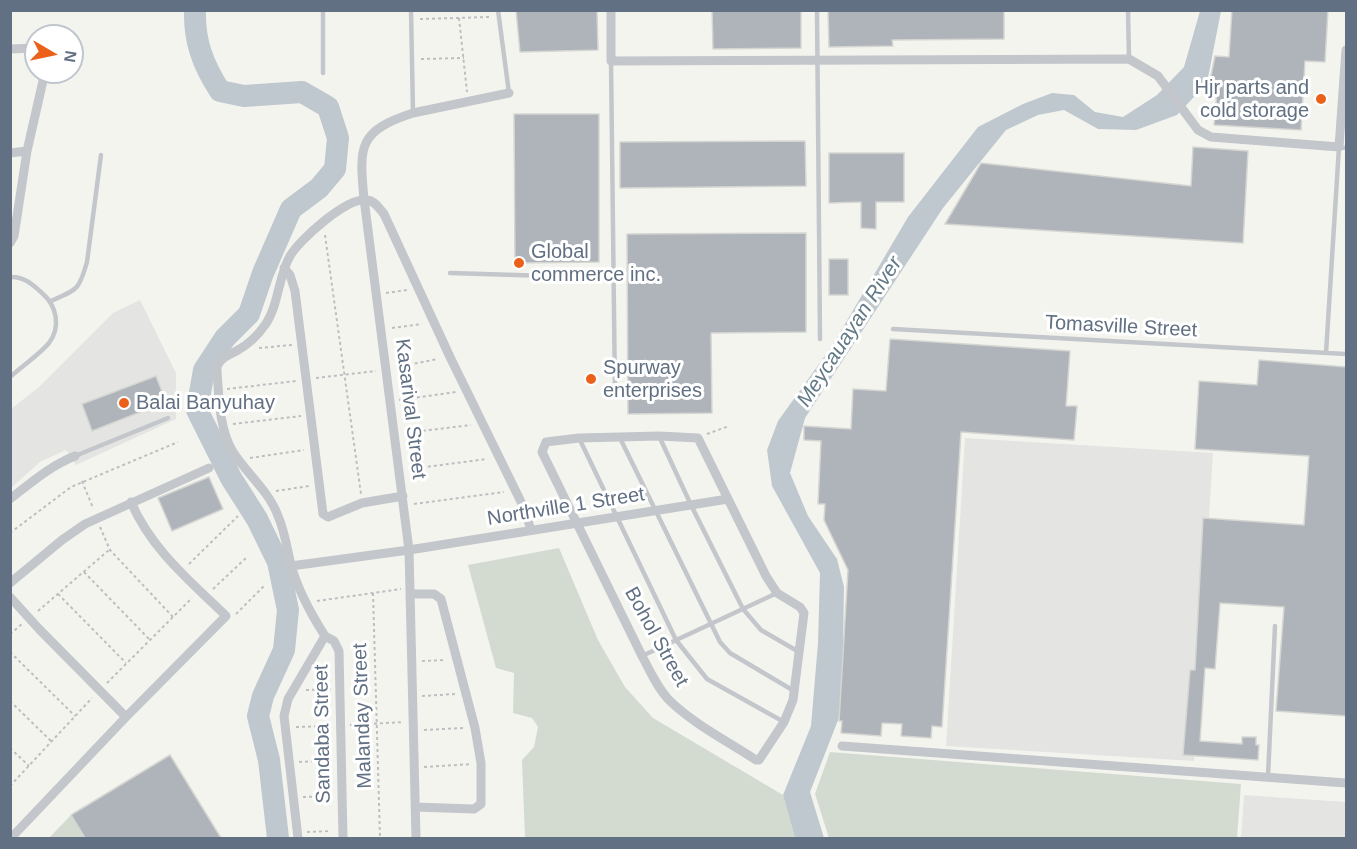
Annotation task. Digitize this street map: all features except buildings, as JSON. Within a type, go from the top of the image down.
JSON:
[{"type":"street","points":[[610,10],[611,61],[1129,59],[1158,76],[1198,130],[1211,137],[1343,148],[1347,50]]},
{"type":"street","points":[[10,243],[14,236],[27,151],[42,84]]},
{"type":"street","name":"Kasarival Street","points":[[416,838],[409,550],[364,199],[362,158],[366,141],[373,131],[383,124],[413,113],[509,93]]},
{"type":"street","points":[[10,153],[27,151]]},
{"type":"street","points":[[240,350],[260,333],[267,322],[284,268],[300,242],[323,222],[345,208],[364,199],[372,201],[384,214],[450,357],[524,508],[531,531]]},
{"type":"street","points":[[284,268],[293,281],[323,514],[328,517],[362,503],[403,501]]},
{"type":"street","name":"Sandaba Street","points":[[240,350],[217,364],[223,426],[228,443],[265,492],[279,516],[291,566],[305,603],[324,636],[334,641],[339,651],[343,835]]},
{"type":"street","points":[[579,438],[619,436],[698,438],[766,576],[777,593],[804,613],[795,691],[790,711],[784,722]]},
{"type":"street","name":"Bohol Street","points":[[579,438],[546,442],[542,452],[660,688],[669,700],[684,712],[756,760],[762,758],[784,722]]},
{"type":"street","points":[[10,499],[57,463],[75,456]]},
{"type":"street","points":[[10,583],[62,540],[96,517],[209,468]]},
{"type":"street","name":"Northville 1 Street","points":[[291,566],[409,550],[728,499]]},
{"type":"street","points":[[11,838],[226,616],[202,594],[152,540],[131,502]]},
{"type":"street","points":[[411,591],[438,595],[467,694],[481,763],[481,804],[478,807],[474,809],[415,807]]},
{"type":"street","points":[[10,597],[126,717]]},
{"type":"street","points":[[298,836],[285,728],[285,707],[324,636]]},
{"type":"street","points":[[842,746],[1347,783]]},
{"type":"lane","points":[[323,10],[323,73]]},
{"type":"lane","points":[[411,10],[413,113]]},
{"type":"lane","points":[[817,10],[820,339]]},
{"type":"lane","points":[[1128,10],[1129,59]]},
{"type":"lane","points":[[498,14],[509,93]]},
{"type":"lane","points":[[611,61],[615,395]]},
{"type":"lane","points":[[1326,353],[1343,148]]},
{"type":"lane","points":[[51,301],[76,290],[82,279],[87,262],[101,155]]},
{"type":"lane","points":[[450,273],[614,278]]},
{"type":"lane","points":[[10,277],[29,281],[51,301],[57,322],[49,342],[10,377]]},
{"type":"lane","name":"Tomasville Street","points":[[893,329],[1347,354]]},
{"type":"lane","points":[[75,456],[168,418]]},
{"type":"lane","points":[[619,436],[720,642],[730,653],[795,691]]},
{"type":"lane","points":[[659,436],[743,609],[761,630],[799,652]]},
{"type":"lane","points":[[579,438],[676,640],[707,679],[784,722]]},
{"type":"lane","points":[[642,656],[777,593]]},
{"type":"lane","points":[[1268,778],[1275,626]]},
{"type":"path","points":[[411,19],[498,14]]},
{"type":"path","points":[[459,18],[469,102]]},
{"type":"path","points":[[412,59],[464,58]]},
{"type":"path","points":[[323,222],[362,503]]},
{"type":"path","points":[[377,294],[419,289]]},
{"type":"path","points":[[381,330],[434,323]]},
{"type":"path","points":[[240,350],[301,345]]},
{"type":"path","points":[[219,390],[386,370],[450,357]]},
{"type":"path","points":[[391,401],[466,390]]},
{"type":"path","points":[[223,426],[310,415]]},
{"type":"path","points":[[395,435],[483,424]]},
{"type":"path","points":[[698,438],[729,426]]},
{"type":"path","points":[[10,533],[63,492],[82,481],[178,442]]},
{"type":"path","points":[[239,460],[315,448]]},
{"type":"path","points":[[400,471],[499,458]]},
{"type":"path","points":[[82,481],[110,550],[173,617]]},
{"type":"path","points":[[265,492],[320,484]]},
{"type":"path","points":[[403,501],[515,490]]},
{"type":"path","points":[[181,572],[238,516]]},
{"type":"path","points":[[10,634],[110,550]]},
{"type":"path","points":[[10,786],[99,690],[173,617],[246,558]]},
{"type":"path","points":[[84,572],[150,640]]},
{"type":"path","points":[[226,616],[237,613],[264,586]]},
{"type":"path","points":[[305,603],[373,593],[411,591]]},
{"type":"path","name":"Malanday Street","points":[[373,593],[380,838]]},
{"type":"path","points":[[58,594],[126,663]]},
{"type":"path","points":[[10,652],[75,716]]},
{"type":"path","points":[[412,661],[458,660]]},
{"type":"path","points":[[294,690],[339,689]]},
{"type":"path","points":[[412,696],[467,694]]},
{"type":"path","points":[[10,700],[51,741]]},
{"type":"path","points":[[285,728],[377,723],[475,728]]},
{"type":"path","points":[[10,748],[28,766]]},
{"type":"path","points":[[289,762],[341,760]]},
{"type":"path","points":[[414,767],[481,763]]},
{"type":"path","points":[[293,797],[342,795]]},
{"type":"path","points":[[298,836],[343,835]]},
{"type":"shaded area","points":[[140,300],[176,373],[176,419],[76,465],[66,450],[40,462],[11,488],[11,409],[39,387],[113,313]]},
{"type":"shaded area","points":[[965,438],[1213,453],[1194,761],[946,746]]},
{"type":"shaded area","points":[[559,548],[598,640],[625,687],[653,718],[783,795],[795,838],[525,838],[522,760],[534,747],[538,727],[532,718],[513,713],[514,673],[496,668],[468,565]]},
{"type":"shaded area","points":[[830,752],[1241,784],[1237,838],[829,838],[815,794]]},
{"type":"shaded area","points":[[1244,795],[1346,802],[1346,838],[1241,838]]},
{"type":"shaded area","points":[[71,815],[85,838],[49,838]]},
{"type":"water","name":"Meycauayan River","points":[[1200,11],[1221,11],[1207,83],[1177,115],[1136,130],[1098,129],[1064,110],[1038,115],[1006,130],[943,208],[805,418],[790,473],[808,516],[837,559],[844,587],[842,710],[810,792],[824,838],[795,838],[783,795],[811,726],[818,643],[820,573],[772,486],[767,450],[778,421],[832,346],[908,217],[978,127],[1023,104],[1052,93],[1074,95],[1095,112],[1123,117],[1157,95],[1184,67]]},
{"type":"waterway","points":[[195,10],[196,32],[201,52],[220,91],[244,96],[302,92],[328,107],[338,138],[335,169],[319,188],[291,209],[263,273],[249,314],[225,338],[204,370],[197,410],[231,478],[257,519],[278,562],[288,610],[284,650],[263,696],[258,716],[269,760],[278,838]]},
{"type":"place","name":"Hjr parts and cold storage","points":[[1321,99]]},
{"type":"place","name":"Global commerce inc.","points":[[519,263]]},
{"type":"place","name":"Spurway enterprises","points":[[591,379]]},
{"type":"place","name":"Balai Banyuhay","points":[[124,403]]}]
